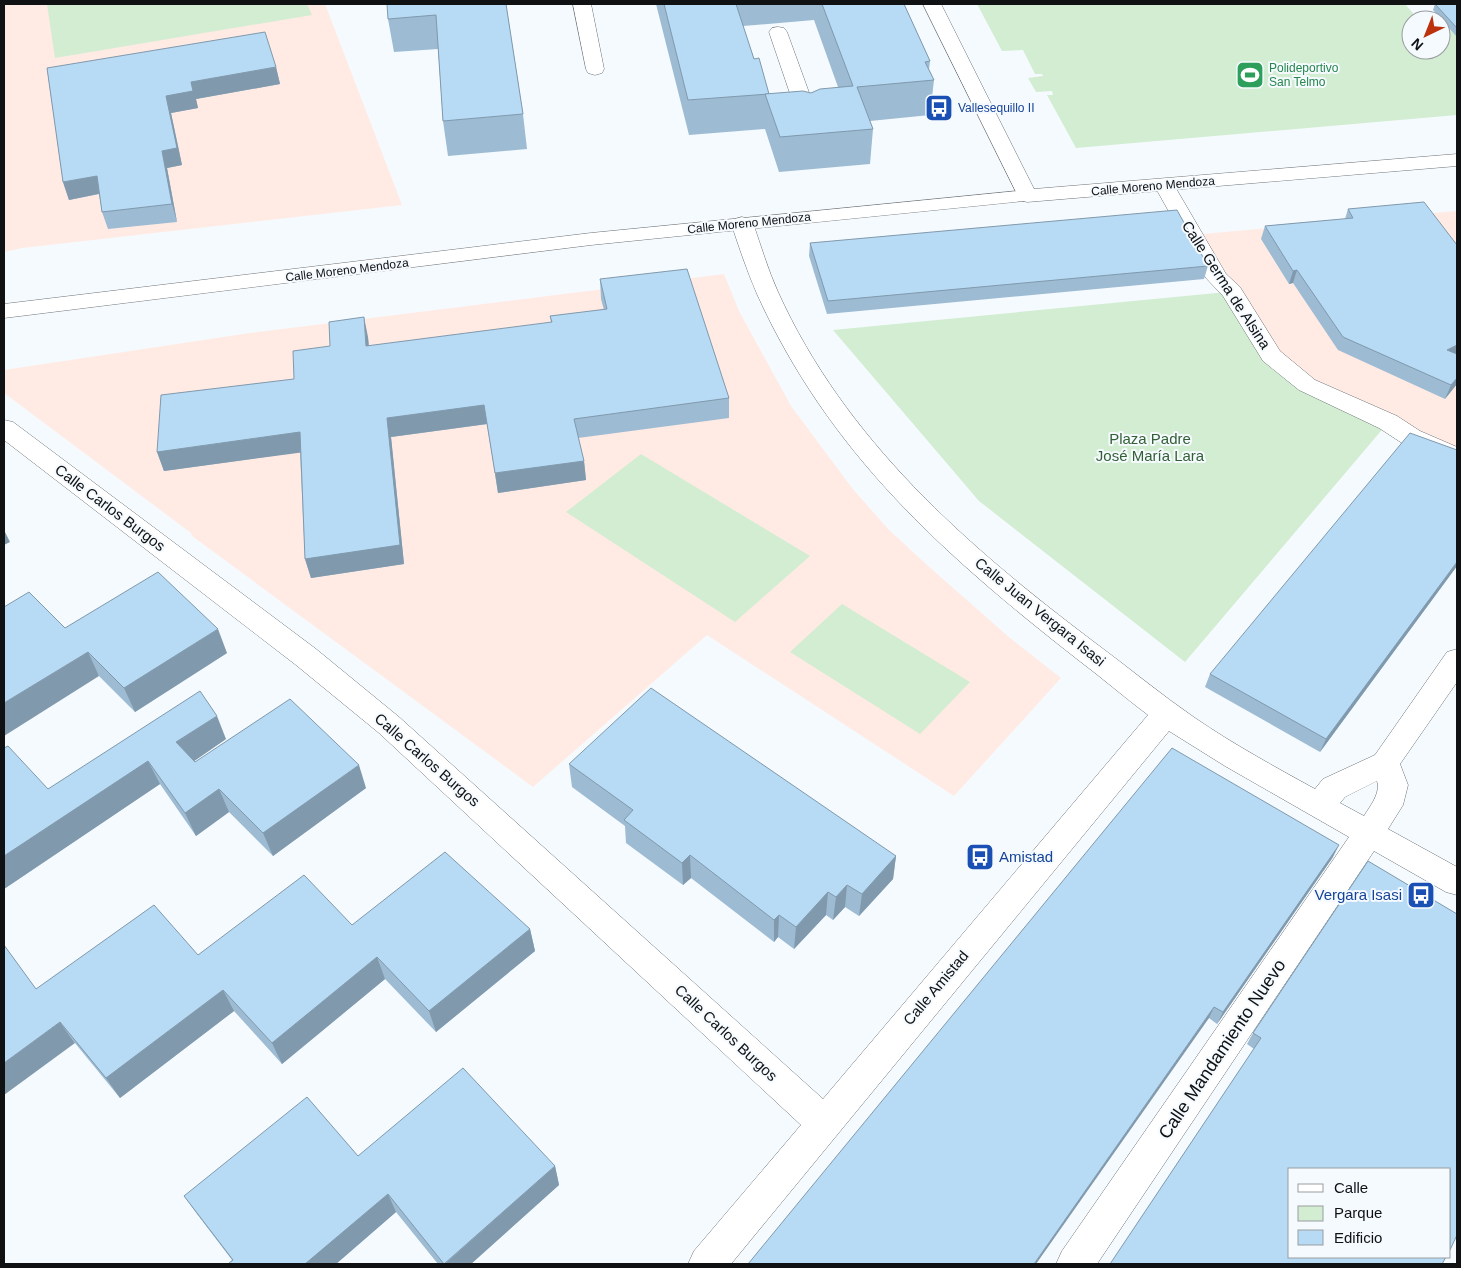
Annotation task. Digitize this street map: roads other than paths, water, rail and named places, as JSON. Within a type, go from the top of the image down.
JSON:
[{"type":"street","points":[[582,4],[595,69]]},
{"type":"street","points":[[932,4],[1026,196]]},
{"type":"street","points":[[778,32],[809,120]]},
{"type":"street","name":"Calle Moreno Mendoza","points":[[4,311],[44,308],[591,239],[742,223],[1026,196],[1457,160]]},
{"type":"street","name":"Calle Germa de Alsina","points":[[1164,185],[1217,278],[1232,292],[1271,356],[1307,385],[1388,422],[1411,436],[1457,458]]},
{"type":"street","name":"Calle Juan Vergara Isasi","points":[[742,223],[767,291],[807,365],[829,400],[861,444],[901,491],[949,539],[996,579],[1167,713],[1203,738],[1457,882]]},
{"type":"street","name":"Calle Moreno Mendoza","points":[[4,322],[44,308]]},
{"type":"street","name":"Calle Carlos Burgos","points":[[4,428],[298,651],[389,726],[474,801],[824,1123]]},
{"type":"street","points":[[1320,805],[1334,788],[1385,763],[1457,660]]},
{"type":"street","name":"Calle Amistad","points":[[707,1264],[1167,713]]},
{"type":"street","name":"Calle Mandamiento Nuevo","points":[[1075,1264],[1388,805],[1393,785],[1385,763]]},
{"type":"place","name":"Polideportivo San Telmo","points":[[1250,75]]},
{"type":"place","name":"Vallesequillo II","points":[[939,108]]},
{"type":"place","name":"Amistad","points":[[980,857]]},
{"type":"place","name":"Vergara Isasi","points":[[1421,895]]},
{"type":"park label","name":"Plaza Padre José María Lara","points":[[1150,448]]}]
